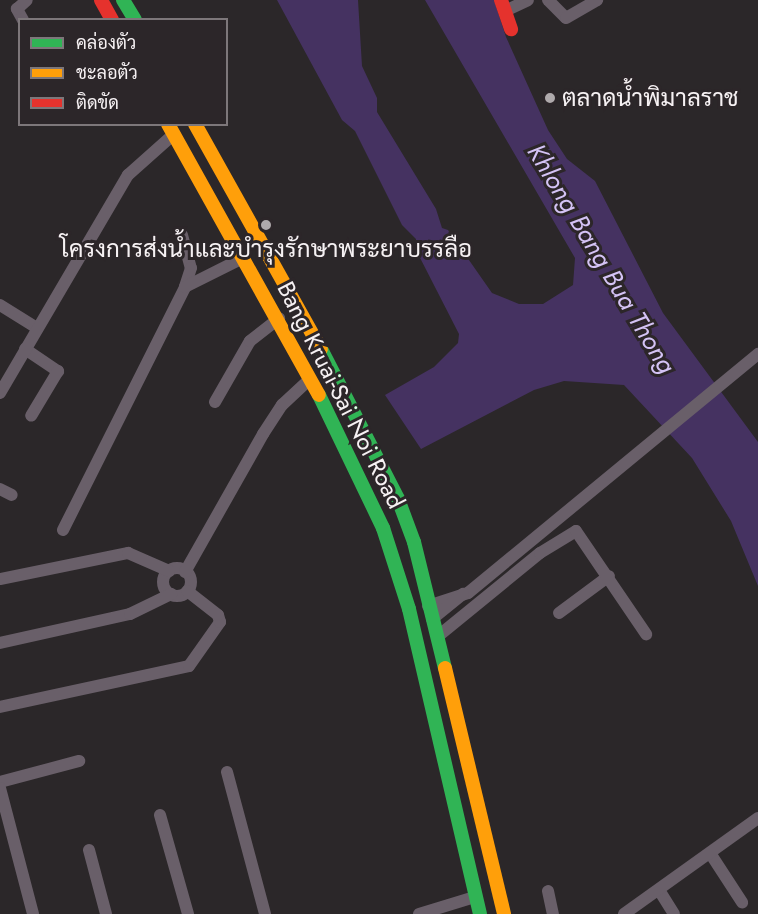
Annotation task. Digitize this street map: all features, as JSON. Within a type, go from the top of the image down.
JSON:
[{"type":"main road","points":[[100,0],[111,18]]},
{"type":"main road","points":[[123,0],[134,18]]},
{"type":"main road","points":[[504,5],[511,29]]},
{"type":"main road","name":"Bang Kruai-Sai Noi Road","points":[[196,126],[368,433],[414,542],[504,914]]},
{"type":"main road","name":"Bang Kruai-Sai Noi Road","points":[[171,129],[279,318],[344,440],[392,553],[480,914]]},
{"type":"street","points":[[18,10],[27,0]]},
{"type":"street","points":[[504,5],[528,0]]},
{"type":"street","points":[[548,0],[566,18],[597,0]]},
{"type":"street","points":[[0,393],[128,175],[171,129]]},
{"type":"street","points":[[63,530],[185,287],[191,268],[182,235]]},
{"type":"street","points":[[185,287],[243,258]]},
{"type":"street","points":[[0,305],[37,328]]},
{"type":"street","points":[[215,402],[250,341],[279,318]]},
{"type":"street","points":[[25,349],[58,371],[31,416]]},
{"type":"street","points":[[430,612],[463,594],[643,452],[758,354]]},
{"type":"street","points":[[185,572],[263,434],[282,405],[310,379]]},
{"type":"street","points":[[0,489],[12,495]]},
{"type":"street","points":[[438,637],[569,531],[584,537],[646,634]]},
{"type":"street","points":[[0,579],[128,553],[169,571],[185,572]]},
{"type":"street","points":[[169,571],[163,583],[171,594]]},
{"type":"street","points":[[185,572],[190,579],[187,591]]},
{"type":"street","points":[[559,613],[609,576]]},
{"type":"street","points":[[0,643],[130,614],[171,594],[187,591],[219,615],[220,622],[189,666],[0,707]]},
{"type":"street","points":[[0,782],[79,761]]},
{"type":"street","points":[[227,772],[265,914]]},
{"type":"street","points":[[0,788],[33,914]]},
{"type":"street","points":[[160,814],[188,914]]},
{"type":"street","points":[[624,914],[758,818]]},
{"type":"street","points":[[89,850],[106,914]]},
{"type":"street","points":[[710,853],[742,902]]},
{"type":"street","points":[[659,890],[674,914]]},
{"type":"street","points":[[548,891],[553,914]]},
{"type":"street","points":[[419,914],[475,897]]},
{"type":"water","name":"Khlong Bang Bua Thong","points":[[277,0],[358,0],[362,66],[377,98],[377,112],[436,209],[442,228],[448,230],[492,293],[519,304],[543,304],[573,285],[575,258],[425,0],[494,0],[506,37],[548,130],[567,159],[595,181],[663,313],[758,442],[758,586],[731,521],[692,458],[624,385],[564,381],[534,390],[421,449],[385,395],[434,367],[458,343],[459,334],[415,248],[416,239],[402,225],[355,131],[342,120]]},
{"type":"traffic: fast","points":[[123,0],[134,18]]},
{"type":"traffic: fast","points":[[321,349],[398,499],[414,542],[445,668]]},
{"type":"traffic: fast","points":[[319,395],[383,528],[409,609],[480,914]]},
{"type":"traffic: slow","points":[[169,126],[319,395]]},
{"type":"traffic: slow","points":[[196,126],[321,349]]},
{"type":"traffic: slow","points":[[445,668],[504,914]]},
{"type":"traffic: jam","points":[[101,0],[111,18]]},
{"type":"traffic: jam","points":[[501,0],[511,29]]},
{"type":"place","name":"ตลาดน้ำพิมาลราช","points":[[550,98]]},
{"type":"place","name":"โครงการส่งน้ำและบำรุงรักษาพระยาบรรลือ","points":[[266,225]]}]
